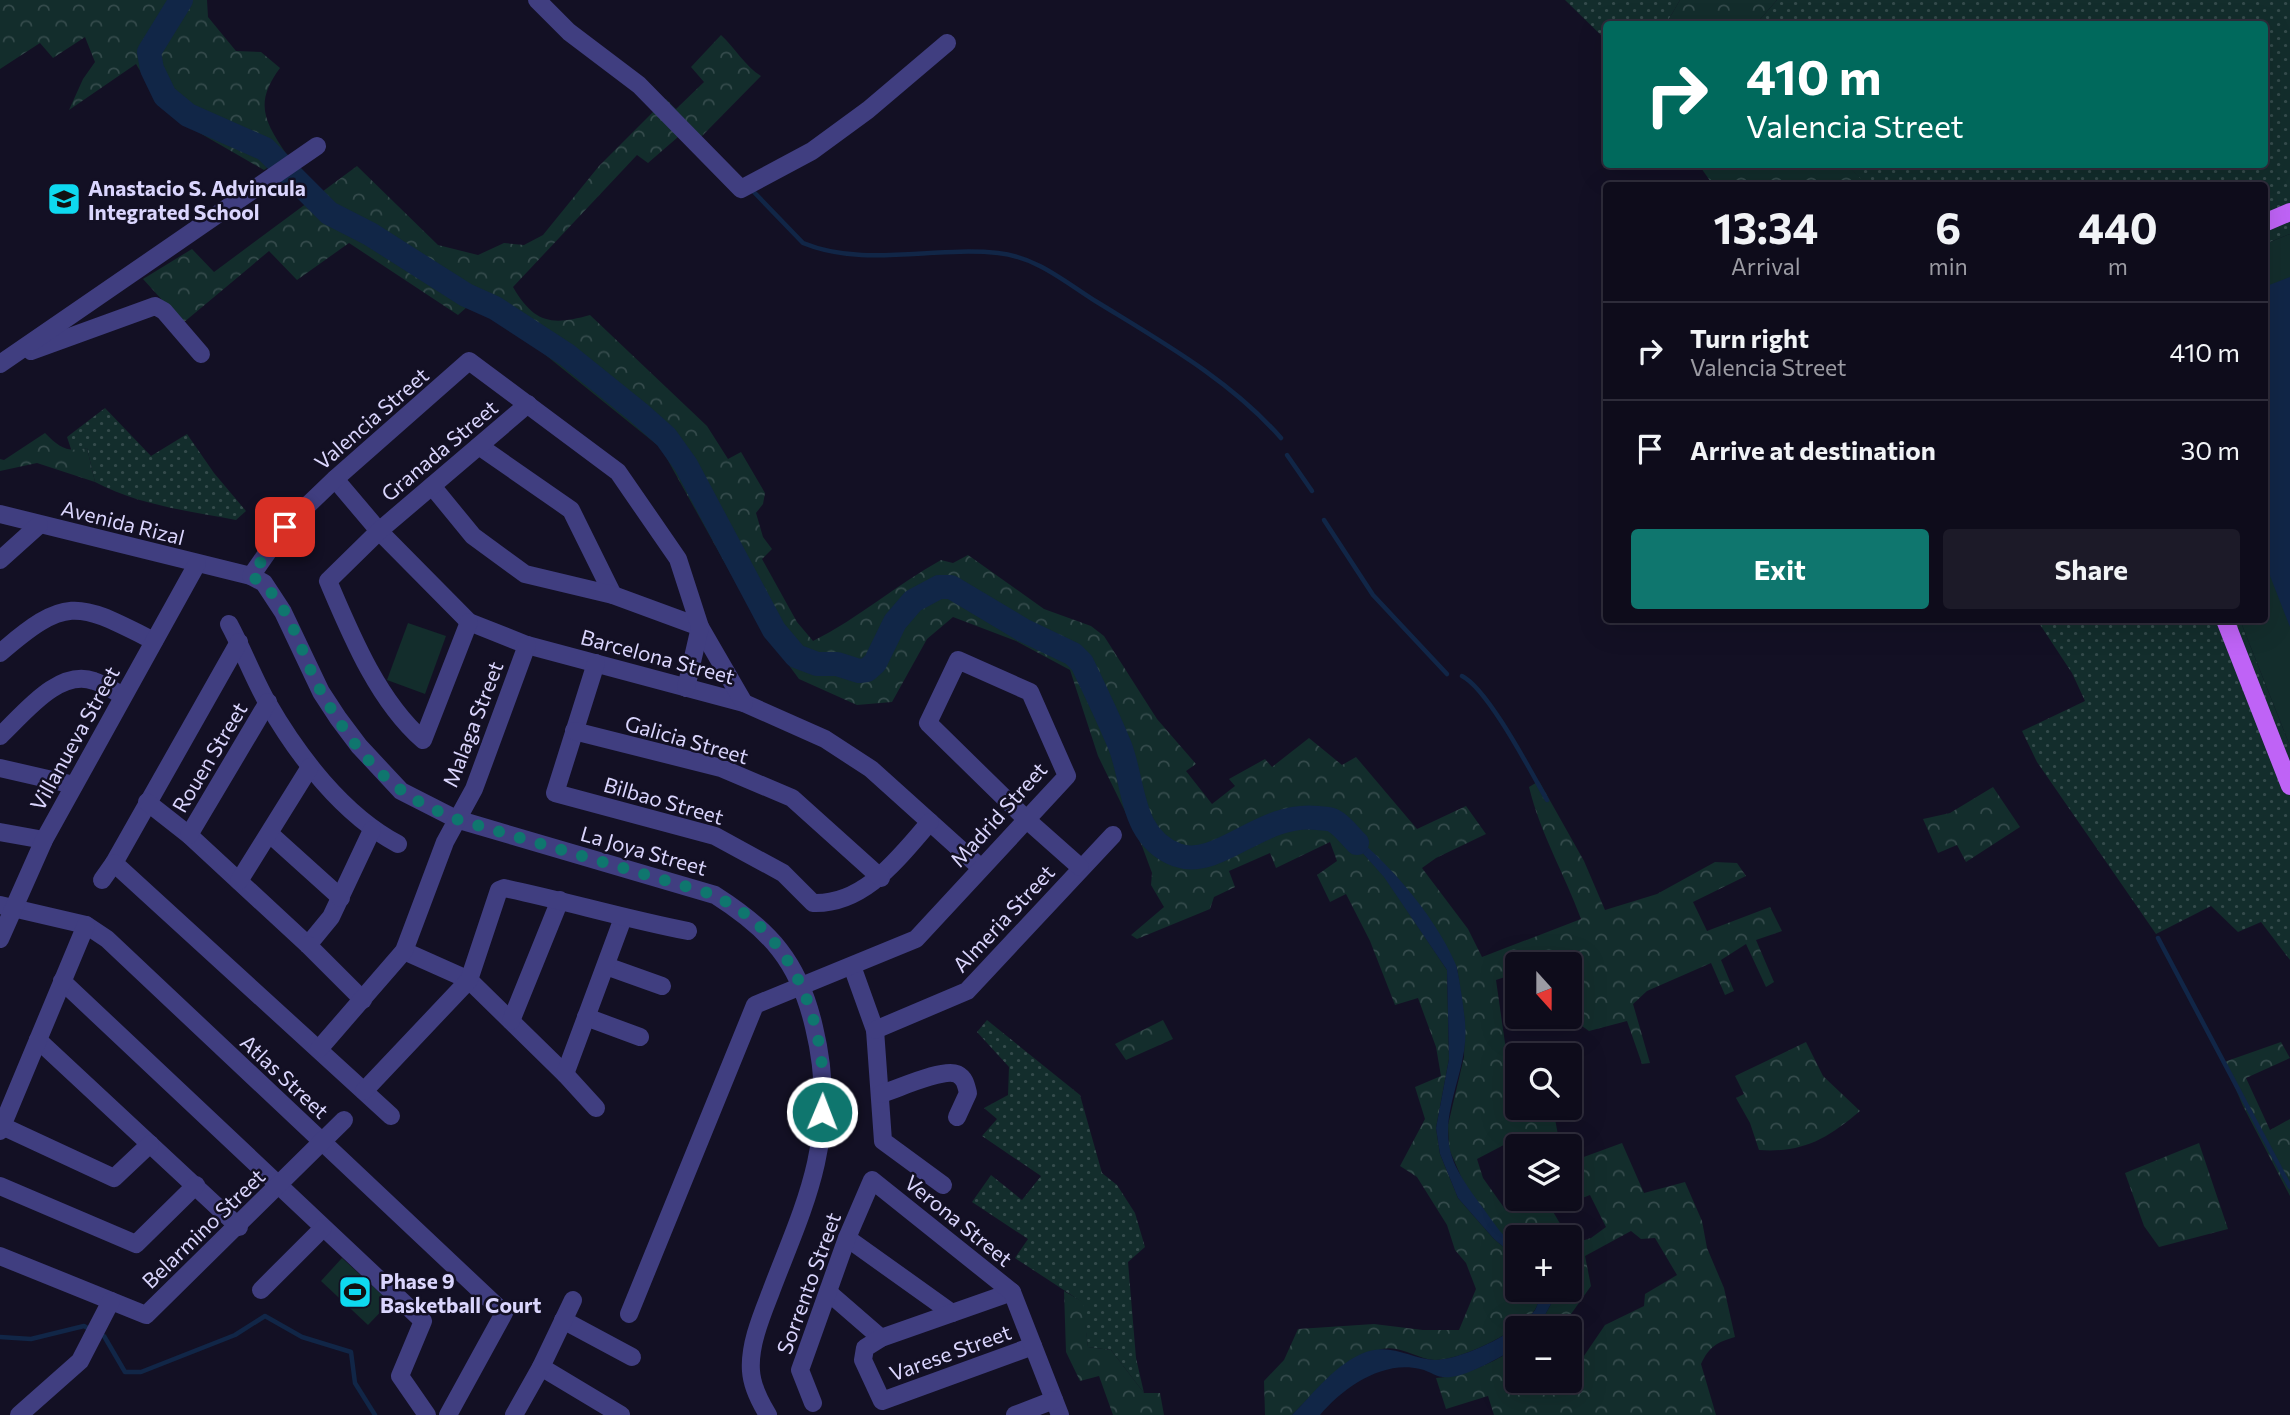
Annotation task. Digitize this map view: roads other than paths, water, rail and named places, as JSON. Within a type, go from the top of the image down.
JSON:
[{"type":"main road","points":[[2268,221],[2290,212]]},
{"type":"main road","points":[[2226,623],[2290,786]]},
{"type":"street","points":[[537,0],[569,32],[639,85],[741,188],[812,151],[868,110],[947,43]]},
{"type":"street","points":[[0,367],[317,146]]},
{"type":"street","points":[[0,367],[33,350],[155,306],[164,312],[201,354]]},
{"type":"street","name":"Valencia Street","points":[[251,576],[285,527],[335,479],[470,361],[528,404]]},
{"type":"street","points":[[528,404],[618,472],[678,559],[700,627],[744,703]]},
{"type":"street","name":"Granada Street","points":[[469,622],[423,740],[411,730],[359,653],[328,581],[379,531],[528,404]]},
{"type":"street","points":[[479,446],[571,510],[613,595]]},
{"type":"street","name":"Barcelona Street","points":[[335,479],[379,531],[469,622],[527,645],[744,703],[825,738],[871,769],[981,868]]},
{"type":"street","points":[[432,486],[473,536],[525,574],[613,595],[700,627]]},
{"type":"street","name":"Avenida Rizal","points":[[0,514],[197,564]]},
{"type":"street","points":[[0,560],[39,525]]},
{"type":"street","points":[[197,564],[251,576]]},
{"type":"street","name":"Villanueva Street","points":[[0,939],[7,907],[197,564]]},
{"type":"street","name":"La Joya Street","points":[[251,576],[264,583],[275,598],[293,629],[321,692],[367,755],[401,791],[456,819],[715,895],[751,918],[789,960],[802,986],[820,1051],[824,1087],[816,1164],[756,1337],[751,1370],[757,1398],[768,1415]]},
{"type":"street","points":[[0,653],[34,623],[67,611],[99,614],[154,641]]},
{"type":"street","points":[[229,625],[268,702],[310,767],[372,830],[398,844]]},
{"type":"street","points":[[686,688],[700,627]]},
{"type":"street","points":[[102,880],[239,642]]},
{"type":"street","name":"Malaga Street","points":[[319,1049],[404,951],[456,819],[474,789],[527,645]]},
{"type":"street","name":"Madrid Street","points":[[629,1314],[755,1005],[916,939],[981,868],[1027,820],[1067,776],[1030,692],[958,660],[928,723],[1027,820]]},
{"type":"street","name":"Bilbao Street","points":[[596,663],[555,793],[715,836],[783,873],[813,902],[830,903],[881,878],[930,822]]},
{"type":"street","points":[[0,736],[50,691],[68,681],[95,681],[123,696]]},
{"type":"street","name":"Rouen Street","points":[[190,835],[268,702]]},
{"type":"street","name":"Galicia Street","points":[[574,732],[721,768],[792,798],[881,878]]},
{"type":"street","points":[[239,881],[310,767]]},
{"type":"street","points":[[0,768],[74,785]]},
{"type":"street","points":[[147,802],[190,835],[363,1000]]},
{"type":"street","points":[[1027,820],[1080,867]]},
{"type":"street","points":[[308,945],[331,917],[372,830]]},
{"type":"street","points":[[0,832],[44,839]]},
{"type":"street","points":[[270,834],[341,898]]},
{"type":"street","name":"Almeria Street","points":[[875,1030],[967,991],[1080,867],[1113,835]]},
{"type":"street","points":[[114,863],[391,1116]]},
{"type":"street","points":[[364,1091],[469,980],[499,890],[504,888],[560,900],[624,918],[688,931]]},
{"type":"street","points":[[511,1021],[560,900]]},
{"type":"street","name":"Atlas Street","points":[[7,907],[86,925],[107,939],[504,1313],[448,1415]]},
{"type":"street","points":[[565,1074],[624,918]]},
{"type":"street","points":[[86,925],[1,1128],[114,1178],[150,1144]]},
{"type":"street","points":[[404,951],[469,980],[596,1108]]},
{"type":"street","points":[[606,966],[662,986]]},
{"type":"street","points":[[852,966],[875,1030],[883,1141],[943,1185]]},
{"type":"street","points":[[62,981],[423,1321],[400,1376],[427,1415]]},
{"type":"street","points":[[586,1017],[640,1037]]},
{"type":"street","points":[[38,1040],[239,1227]]},
{"type":"street","points":[[881,1094],[946,1072],[958,1074],[965,1081],[968,1093],[957,1117]]},
{"type":"street","name":"Belarmino Street","points":[[0,1256],[146,1315],[239,1227],[344,1120]]},
{"type":"street","name":"Sorrento Street","points":[[813,1403],[800,1370],[847,1238],[872,1180]]},
{"type":"street","name":"Verona Street","points":[[872,1180],[1012,1292],[1057,1407]]},
{"type":"street","points":[[0,1186],[136,1244],[196,1185]]},
{"type":"street","points":[[261,1290],[323,1227]]},
{"type":"street","points":[[847,1238],[952,1313]]},
{"type":"street","points":[[828,1292],[881,1338],[1012,1292]]},
{"type":"street","points":[[514,1415],[541,1367],[573,1300]]},
{"type":"street","points":[[19,1415],[80,1362],[91,1345],[111,1301]]},
{"type":"street","points":[[563,1320],[632,1357]]},
{"type":"street","name":"Varese Street","points":[[881,1338],[865,1348],[863,1360],[882,1401],[1033,1346]]},
{"type":"street","points":[[541,1367],[621,1415]]},
{"type":"street","points":[[1014,1415],[1057,1407]]},
{"type":"water","points":[[2290,277],[2290,627],[2268,571],[2268,285]]},
{"type":"water","points":[[1333,820],[1368,848],[1404,884],[1447,945],[1456,965],[1466,1033],[1448,1122],[1450,1149],[1459,1172],[1505,1237],[1505,1248],[1458,1198],[1440,1154],[1436,1128],[1449,1059],[1447,970],[1384,877]]},
{"type":"water","points":[[1538,1302],[1552,1302],[1544,1316],[1529,1316]]},
{"type":"water","points":[[1504,1335],[1505,1354],[1467,1373],[1446,1377],[1406,1367],[1378,1372],[1352,1386],[1320,1415],[1292,1415],[1335,1371],[1366,1352],[1384,1349],[1426,1359],[1446,1359],[1474,1350]]},
{"type":"waterway","points":[[181,0],[149,52],[152,69],[165,96],[188,115],[265,149],[329,213],[370,234],[466,295],[495,308],[567,355],[639,413],[666,437],[686,465],[774,630],[796,656],[817,664],[837,664],[859,671],[867,670],[875,663],[895,622],[913,601],[939,587],[951,587],[1023,630],[1073,654],[1082,663],[1120,746],[1142,823],[1150,836],[1162,847],[1177,855],[1209,855],[1278,823],[1297,818],[1332,820],[1357,843]]},
{"type":"waterway","points":[[752,190],[803,243],[826,250],[874,255],[998,253],[1012,255],[1038,265],[1218,380],[1281,438]]},
{"type":"waterway","points":[[1287,455],[1312,491]]},
{"type":"waterway","points":[[1324,520],[1373,595],[1447,674]]},
{"type":"waterway","points":[[1462,676],[1484,697],[1496,714],[1547,800]]},
{"type":"waterway","points":[[2158,938],[2290,1187]]},
{"type":"waterway","points":[[99,1334],[104,1336],[125,1372],[141,1372],[235,1335],[265,1316],[302,1337],[351,1352],[355,1383],[375,1415]]},
{"type":"waterway","points":[[0,1337],[31,1339],[84,1326],[91,1330]]},
{"type":"place","name":"Anastacio S. Advincula Integrated School","points":[[64,199]]},
{"type":"place","name":"Phase 9 Basketball Court","points":[[355,1292]]}]
